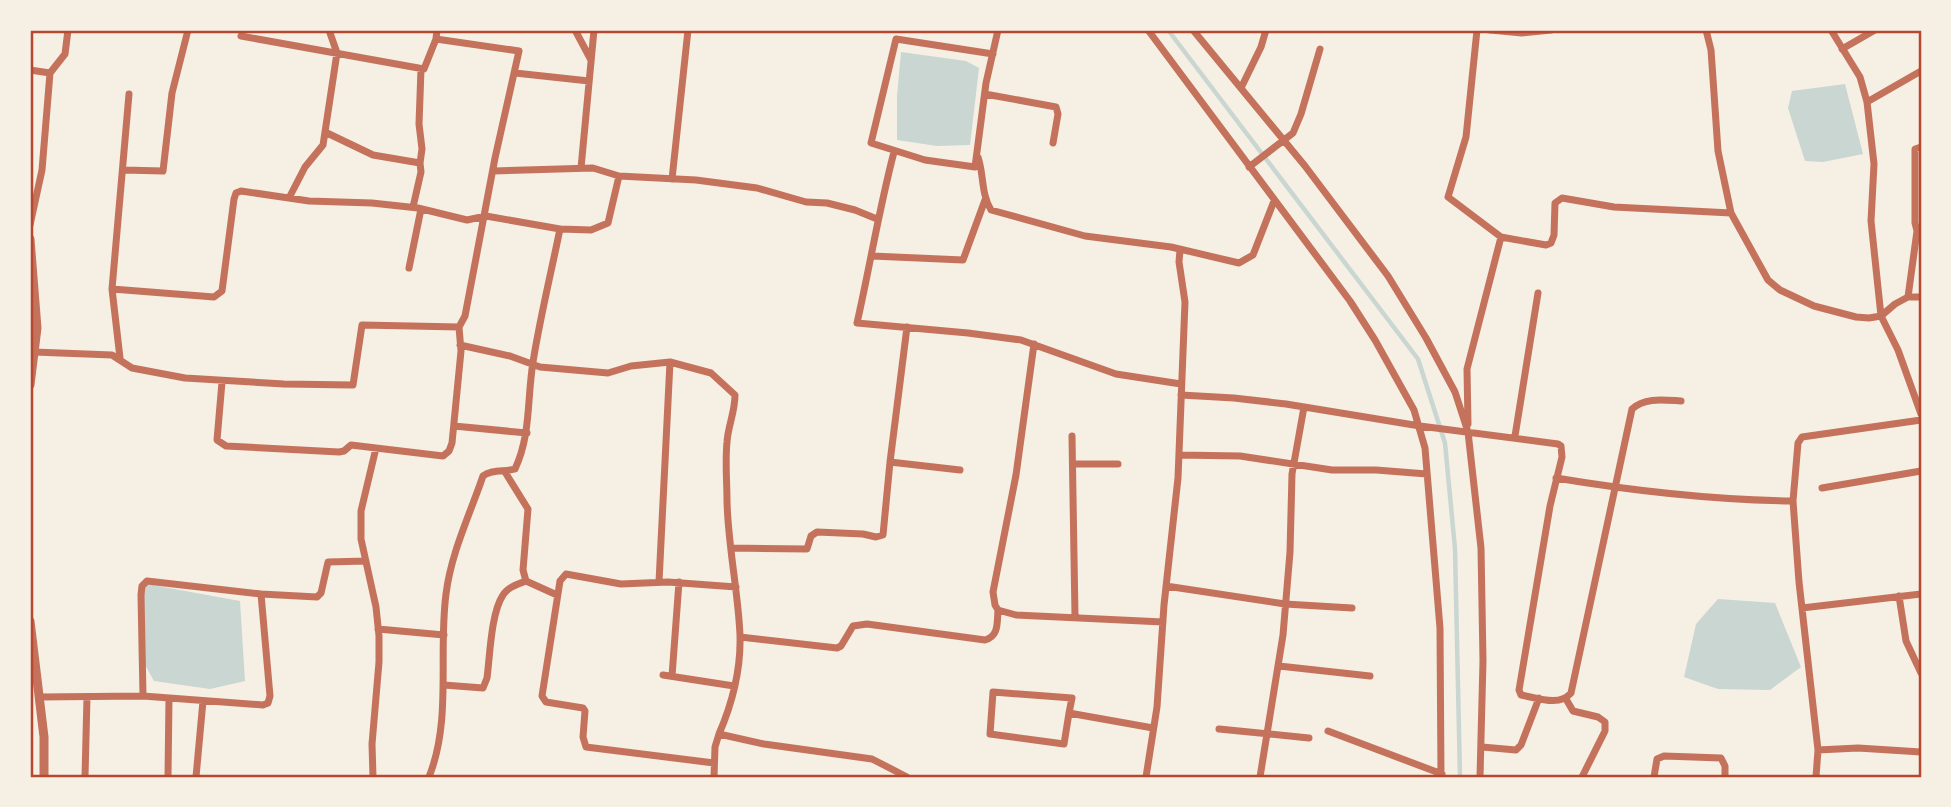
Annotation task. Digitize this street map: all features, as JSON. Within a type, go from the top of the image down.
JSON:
[{"type":"street","points":[[30,225],[42,170],[50,73],[65,54],[68,30]]},
{"type":"street","points":[[123,170],[163,171],[172,93],[188,30]]},
{"type":"street","points":[[289,198],[305,167],[323,145],[337,53],[329,30]]},
{"type":"street","points":[[242,36],[424,69],[437,30]]},
{"type":"street","points":[[575,30],[591,61]]},
{"type":"street","points":[[582,168],[594,30]]},
{"type":"street","points":[[672,179],[688,30]]},
{"type":"street","points":[[993,54],[896,39],[871,144],[925,160],[975,167],[985,94],[998,30]]},
{"type":"street","points":[[1148,30],[1252,164],[1274,201],[1350,301],[1375,340],[1414,410],[1420,426],[1427,474],[1442,653],[1441,776],[1328,730]]},
{"type":"street","points":[[1193,30],[1284,141],[1388,276],[1455,392],[1464,431],[1481,548],[1480,777]]},
{"type":"street","points":[[1241,88],[1261,47],[1266,30]]},
{"type":"street","points":[[1477,30],[1466,137],[1448,197],[1501,237],[1546,245],[1551,243],[1554,235],[1555,203],[1562,198],[1614,207],[1731,213]]},
{"type":"street","points":[[1490,30],[1522,33],[1551,30]]},
{"type":"street","points":[[1706,30],[1712,50],[1718,151],[1731,213],[1768,280],[1780,290],[1814,306],[1856,317],[1881,316],[1908,297],[1921,297]]},
{"type":"street","points":[[1830,30],[1860,78],[1867,102],[1874,164],[1872,233],[1881,316],[1898,350],[1921,414]]},
{"type":"street","points":[[1842,50],[1875,30]]},
{"type":"street","points":[[222,382],[217,440],[221,444],[339,452],[344,452],[351,445],[443,456],[449,451],[454,426],[459,327],[465,316],[519,51],[436,39]]},
{"type":"street","points":[[1252,164],[1293,133],[1320,49]]},
{"type":"street","points":[[409,268],[421,172],[421,69]]},
{"type":"street","points":[[30,71],[50,73]]},
{"type":"street","points":[[1867,102],[1921,71]]},
{"type":"street","points":[[515,73],[589,81]]},
{"type":"street","points":[[120,358],[112,289],[129,94]]},
{"type":"street","points":[[985,94],[1056,107],[1058,114],[1052,144]]},
{"type":"street","points":[[325,132],[373,155],[419,163]]},
{"type":"street","points":[[1908,297],[1919,232],[1915,223],[1915,149],[1921,147]]},
{"type":"street","points":[[894,152],[877,219],[858,323],[968,332],[1021,340],[1116,374],[1181,384]]},
{"type":"street","points":[[978,157],[985,200],[991,210],[1085,236],[1180,250],[1239,263],[1253,255],[1274,201]]},
{"type":"street","points":[[493,171],[593,168],[619,176],[696,180],[757,188],[806,202],[827,203],[877,219]]},
{"type":"street","points":[[112,289],[214,297],[220,295],[236,193],[241,191],[289,198],[417,208],[467,220],[486,216],[560,229],[591,230],[608,223],[619,176]]},
{"type":"street","points":[[872,256],[963,260],[985,200]]},
{"type":"street","points":[[429,777],[440,730],[446,593],[451,567],[483,475],[490,471],[505,472],[515,469],[522,456],[527,433],[533,364],[560,229]]},
{"type":"street","points":[[1464,431],[1467,369],[1501,237]]},
{"type":"street","points":[[30,239],[37,328],[30,385]]},
{"type":"street","points":[[1146,777],[1157,707],[1179,455],[1185,302],[1179,262],[1180,250]]},
{"type":"street","points":[[1515,436],[1538,293]]},
{"type":"street","points":[[34,352],[112,355],[132,368],[222,382],[353,385],[362,325],[459,327]]},
{"type":"street","points":[[731,548],[807,549],[811,536],[817,532],[876,537],[883,535],[907,327]]},
{"type":"street","points":[[740,637],[837,648],[853,626],[867,624],[985,640],[992,638],[996,634],[998,610],[993,592],[1016,475],[1034,344]]},
{"type":"street","points":[[460,345],[510,356],[540,367],[608,373],[631,366],[670,362],[711,373],[735,395],[735,408],[727,441],[728,533],[736,587],[739,663],[728,712],[719,734],[714,777]]},
{"type":"street","points":[[659,582],[670,362]]},
{"type":"street","points":[[1181,395],[1234,398],[1304,407],[1420,426],[1555,442],[1561,446],[1562,457],[1519,690],[1521,695],[1557,701],[1566,699],[1571,693],[1632,409],[1638,403],[1649,400],[1681,401]]},
{"type":"street","points":[[1260,777],[1279,666],[1290,552],[1293,465],[1304,407]]},
{"type":"street","points":[[1816,777],[1818,750],[1793,501],[1798,443],[1802,437],[1921,420]]},
{"type":"street","points":[[454,426],[527,433]]},
{"type":"street","points":[[1072,436],[1075,616]]},
{"type":"street","points":[[373,777],[372,744],[379,662],[378,629],[376,607],[361,539],[360,511],[376,447]]},
{"type":"street","points":[[1179,455],[1255,458],[1332,470],[1427,474]]},
{"type":"street","points":[[890,462],[960,470]]},
{"type":"street","points":[[1073,464],[1118,464]]},
{"type":"street","points":[[1822,488],[1921,471]]},
{"type":"street","points":[[505,472],[528,509],[523,570],[526,581]]},
{"type":"street","points":[[1556,478],[1614,488],[1757,501],[1793,501]]},
{"type":"street","points":[[143,696],[141,595],[142,586],[147,581],[261,594],[317,597],[321,593],[328,562],[366,561]]},
{"type":"street","points":[[714,763],[586,747],[583,737],[583,708],[546,702],[542,695],[557,595],[560,581],[566,574],[621,584],[678,582],[736,587]]},
{"type":"street","points":[[444,685],[484,688],[497,609],[503,595],[511,587],[526,581],[557,595]]},
{"type":"street","points":[[672,676],[678,582]]},
{"type":"street","points":[[1166,586],[1285,604],[1352,608]]},
{"type":"street","points":[[39,697],[143,696],[263,705],[268,703],[270,696],[261,594]]},
{"type":"street","points":[[1802,608],[1921,594]]},
{"type":"street","points":[[1899,596],[1906,641],[1921,673]]},
{"type":"street","points":[[998,610],[1016,615],[1163,622]]},
{"type":"street","points":[[30,621],[44,737],[44,777]]},
{"type":"street","points":[[378,629],[444,635]]},
{"type":"street","points":[[1279,666],[1370,676]]},
{"type":"street","points":[[663,675],[734,686]]},
{"type":"street","points":[[993,692],[1072,698],[1069,713],[1064,744],[990,734],[993,692]]},
{"type":"street","points":[[85,777],[87,696]]},
{"type":"street","points":[[168,777],[169,698]]},
{"type":"street","points":[[1482,747],[1516,750],[1521,745],[1539,698]]},
{"type":"street","points":[[1566,699],[1573,710],[1598,717],[1605,722],[1605,731],[1582,777]]},
{"type":"street","points":[[196,777],[203,701]]},
{"type":"street","points":[[1069,713],[1153,728]]},
{"type":"street","points":[[1219,729],[1309,738]]},
{"type":"street","points":[[719,734],[764,744],[872,759],[907,777]]},
{"type":"street","points":[[1818,750],[1858,748],[1921,752]]},
{"type":"street","points":[[1654,777],[1657,759],[1676,756],[1721,758],[1725,766],[1725,777]]},
{"type":"shaded area","points":[[901,52],[966,61],[979,68],[970,145],[937,146],[897,140]]},
{"type":"shaded area","points":[[1845,84],[1863,154],[1823,162],[1805,161],[1788,108],[1792,91]]},
{"type":"shaded area","points":[[147,584],[240,601],[245,681],[210,689],[154,681],[143,661],[141,590]]},
{"type":"shaded area","points":[[1718,599],[1775,603],[1801,667],[1770,690],[1718,689],[1684,677],[1696,624]]},
{"type":"waterway","points":[[1168,30],[1418,359],[1445,443],[1455,549],[1460,777]]}]
